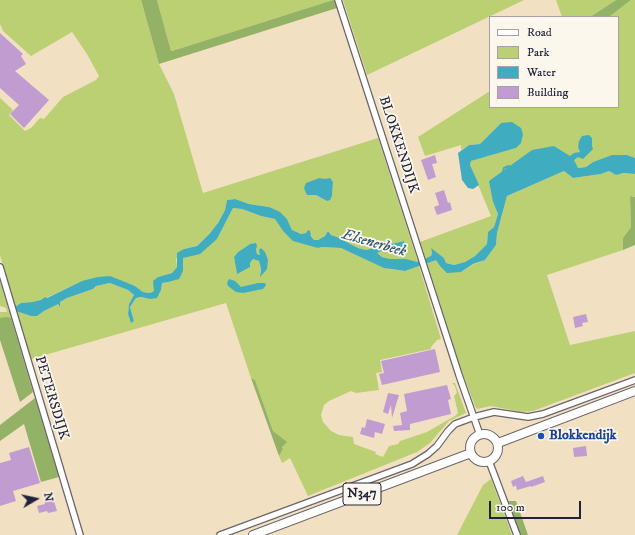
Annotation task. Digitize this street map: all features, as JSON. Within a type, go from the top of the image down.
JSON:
[{"type":"main road","points":[[498,443],[635,391]]},
{"type":"main road","points":[[480,434],[489,435],[495,438],[498,443],[498,452],[494,458],[489,461],[480,461],[471,453],[470,446],[472,441],[480,434]]},
{"type":"main road","name":"N347","points":[[253,535],[471,453]]},
{"type":"street","name":"BLOKKENDIJK","points":[[338,0],[459,375],[480,434]]},
{"type":"street","name":"PETERSDIJK","points":[[0,267],[80,535]]},
{"type":"street","points":[[220,535],[412,464],[428,454],[437,446],[455,424],[494,412],[528,417],[543,414],[635,380]]},
{"type":"street","points":[[489,461],[517,535]]},
{"type":"green space","points":[[0,0],[141,0],[159,64],[174,94],[203,193],[378,138],[418,262],[406,259],[390,259],[382,257],[376,253],[405,246],[404,241],[366,250],[358,248],[331,235],[328,231],[325,236],[318,240],[314,240],[308,230],[306,233],[301,234],[292,230],[287,219],[269,207],[249,204],[235,199],[227,200],[225,210],[214,230],[216,226],[197,246],[184,249],[176,259],[177,267],[172,273],[158,277],[154,285],[154,291],[150,293],[143,292],[135,286],[125,283],[82,281],[41,300],[21,303],[15,307],[0,255],[0,98],[13,110],[9,115],[25,131],[31,128],[40,118],[44,119],[63,97],[96,80],[99,76],[87,54],[72,32],[31,56],[3,31],[0,24]],"holes":[[[319,178],[333,182],[332,196],[327,201],[316,195],[306,183]]]},
{"type":"green space","points":[[141,0],[157,0],[171,51],[333,0],[337,8],[159,64]]},
{"type":"green space","points":[[157,0],[333,0],[171,51]]},
{"type":"green space","points":[[343,0],[524,0],[489,16],[367,75]]},
{"type":"green space","points":[[556,0],[616,0],[592,16],[562,16]]},
{"type":"green space","points":[[616,0],[631,0],[610,16],[592,16]]},
{"type":"green space","points":[[631,0],[635,0],[635,158],[627,155],[613,155],[593,162],[586,167],[578,168],[573,160],[592,146],[592,138],[580,152],[570,157],[554,146],[493,202],[498,214],[494,227],[488,232],[487,244],[475,256],[465,262],[454,265],[446,263],[444,258],[431,249],[431,256],[426,259],[420,242],[491,216],[470,165],[471,161],[516,148],[501,123],[480,144],[469,145],[461,150],[461,145],[425,156],[418,137],[489,92],[489,108],[619,108],[619,16],[610,16]]},
{"type":"green space","points":[[564,171],[573,178],[601,174],[609,171],[616,175],[622,173],[635,174],[635,197],[630,196],[631,227],[623,238],[623,250],[547,275],[570,345],[635,331],[635,373],[533,411],[522,412],[491,406],[477,409],[461,369],[427,263],[436,259],[440,266],[461,272],[474,264],[485,260],[496,245],[497,233],[507,196]]},
{"type":"green space","points":[[630,196],[635,197],[635,245],[623,250],[623,238],[631,227]]},
{"type":"green space","points":[[233,208],[242,209],[275,219],[283,231],[318,248],[341,248],[389,269],[405,271],[419,266],[441,339],[437,340],[431,349],[380,360],[382,372],[376,373],[379,390],[356,393],[351,391],[329,401],[324,405],[321,415],[323,422],[331,431],[339,435],[353,437],[354,444],[376,452],[375,454],[383,457],[389,446],[398,444],[400,441],[427,432],[458,413],[454,396],[457,393],[455,386],[452,383],[455,383],[466,413],[449,421],[430,443],[417,452],[308,496],[290,458],[282,463],[279,456],[283,449],[282,447],[286,442],[273,431],[255,380],[251,378],[226,303],[31,359],[17,311],[31,316],[37,316],[58,303],[59,307],[60,302],[67,298],[93,289],[96,286],[110,283],[128,290],[134,295],[129,304],[128,314],[131,322],[134,321],[130,307],[136,298],[141,297],[150,299],[161,290],[162,283],[168,282],[183,271],[183,258],[217,239]],"holes":[[[250,244],[256,249],[257,254],[260,255],[262,275],[260,273],[261,269],[259,261],[253,259],[237,274],[234,257],[238,252]]]},
{"type":"green space","points":[[0,281],[11,318],[0,318],[0,312],[7,312],[6,308],[0,306]]},
{"type":"green space","points":[[0,318],[11,318],[33,392],[20,402],[0,340]]},
{"type":"green space","points":[[251,378],[255,380],[273,431],[287,442],[282,447],[283,449],[279,456]]},
{"type":"green space","points":[[35,398],[59,477],[41,482],[24,424],[0,441],[0,425]]},
{"type":"green space","points":[[491,479],[512,535],[457,535],[483,485]]},
{"type":"green space","points":[[508,501],[516,501],[528,535],[520,535]]},
{"type":"water","points":[[512,122],[521,128],[523,134],[521,143],[516,148],[471,161],[470,165],[479,185],[473,189],[468,188],[462,180],[458,153],[469,145],[480,144],[501,123]]},
{"type":"water","points":[[589,135],[592,138],[593,149],[583,159],[578,157],[574,160],[578,168],[586,167],[593,162],[612,155],[627,155],[635,158],[635,174],[623,173],[616,175],[609,171],[601,174],[573,178],[564,171],[507,196],[497,233],[496,245],[485,260],[473,264],[461,272],[447,273],[436,260],[405,271],[384,268],[341,248],[318,248],[293,241],[283,231],[275,219],[242,209],[233,208],[217,239],[200,254],[183,258],[183,271],[179,279],[162,283],[161,290],[157,298],[136,298],[130,307],[134,321],[131,323],[128,314],[129,304],[134,295],[128,290],[110,283],[96,286],[93,289],[67,298],[60,302],[60,307],[58,304],[37,316],[31,316],[16,311],[15,307],[21,303],[41,300],[45,297],[47,298],[82,281],[98,277],[110,276],[135,286],[143,292],[150,293],[154,291],[153,281],[158,277],[172,273],[177,267],[177,253],[184,249],[197,246],[218,223],[225,210],[227,200],[235,199],[249,204],[269,207],[280,212],[287,219],[292,230],[301,234],[306,233],[308,230],[310,231],[314,240],[318,240],[325,236],[328,231],[331,235],[358,248],[366,250],[404,241],[405,246],[377,253],[382,257],[390,259],[406,259],[418,262],[431,256],[431,248],[444,258],[446,263],[454,265],[465,262],[475,256],[487,244],[488,232],[494,227],[498,214],[493,202],[489,181],[532,150],[554,146],[570,156],[574,153],[580,152],[578,147],[579,141],[582,136]]},
{"type":"water","points":[[319,178],[330,178],[333,182],[332,196],[330,200],[327,201],[316,195],[307,195],[304,188],[306,183]]},
{"type":"water","points":[[256,243],[257,254],[260,255],[259,250],[261,248],[265,252],[268,260],[267,269],[260,277],[261,269],[259,261],[253,259],[250,263],[250,267],[237,274],[234,257],[238,252],[250,244]]},
{"type":"water","points":[[229,279],[235,281],[241,287],[258,283],[265,283],[266,285],[263,289],[243,293],[236,292],[228,286],[227,283]]},
{"type":"building","points":[[0,33],[23,54],[21,56],[26,64],[15,71],[49,100],[24,128],[10,114],[19,105],[0,88]]},
{"type":"building","points":[[435,155],[437,163],[432,164],[436,177],[428,180],[421,160]]},
{"type":"building","points":[[444,190],[452,210],[437,215],[434,207],[439,205],[435,193]]},
{"type":"building","points":[[586,314],[588,322],[582,323],[583,326],[575,328],[573,317]]},
{"type":"building","points":[[435,349],[440,372],[382,385],[379,374],[384,373],[381,361]]},
{"type":"building","points":[[447,385],[451,399],[448,400],[451,414],[410,424],[410,430],[394,431],[393,426],[402,425],[400,413],[407,411],[404,394]]},
{"type":"building","points":[[388,393],[399,395],[392,418],[391,405],[388,414],[383,412]]},
{"type":"building","points":[[367,419],[385,424],[382,434],[375,432],[374,438],[360,434],[362,427],[365,428]]},
{"type":"building","points":[[609,429],[609,435],[595,437],[594,431]]},
{"type":"building","points":[[586,446],[587,456],[574,457],[573,448]]},
{"type":"building","points":[[29,447],[40,483],[13,491],[16,501],[0,506],[0,463],[11,460],[9,453]]},
{"type":"building","points":[[523,476],[526,482],[543,476],[545,482],[517,490],[517,485],[513,487],[511,481]]},
{"type":"building","points":[[53,498],[57,511],[39,513],[37,506],[45,504],[44,500]]},
{"type":"waterway","name":"Elsenerbeek","points":[[503,172],[504,168],[509,166]]},
{"type":"place","name":"Blokkendijk","points":[[541,436]]}]
